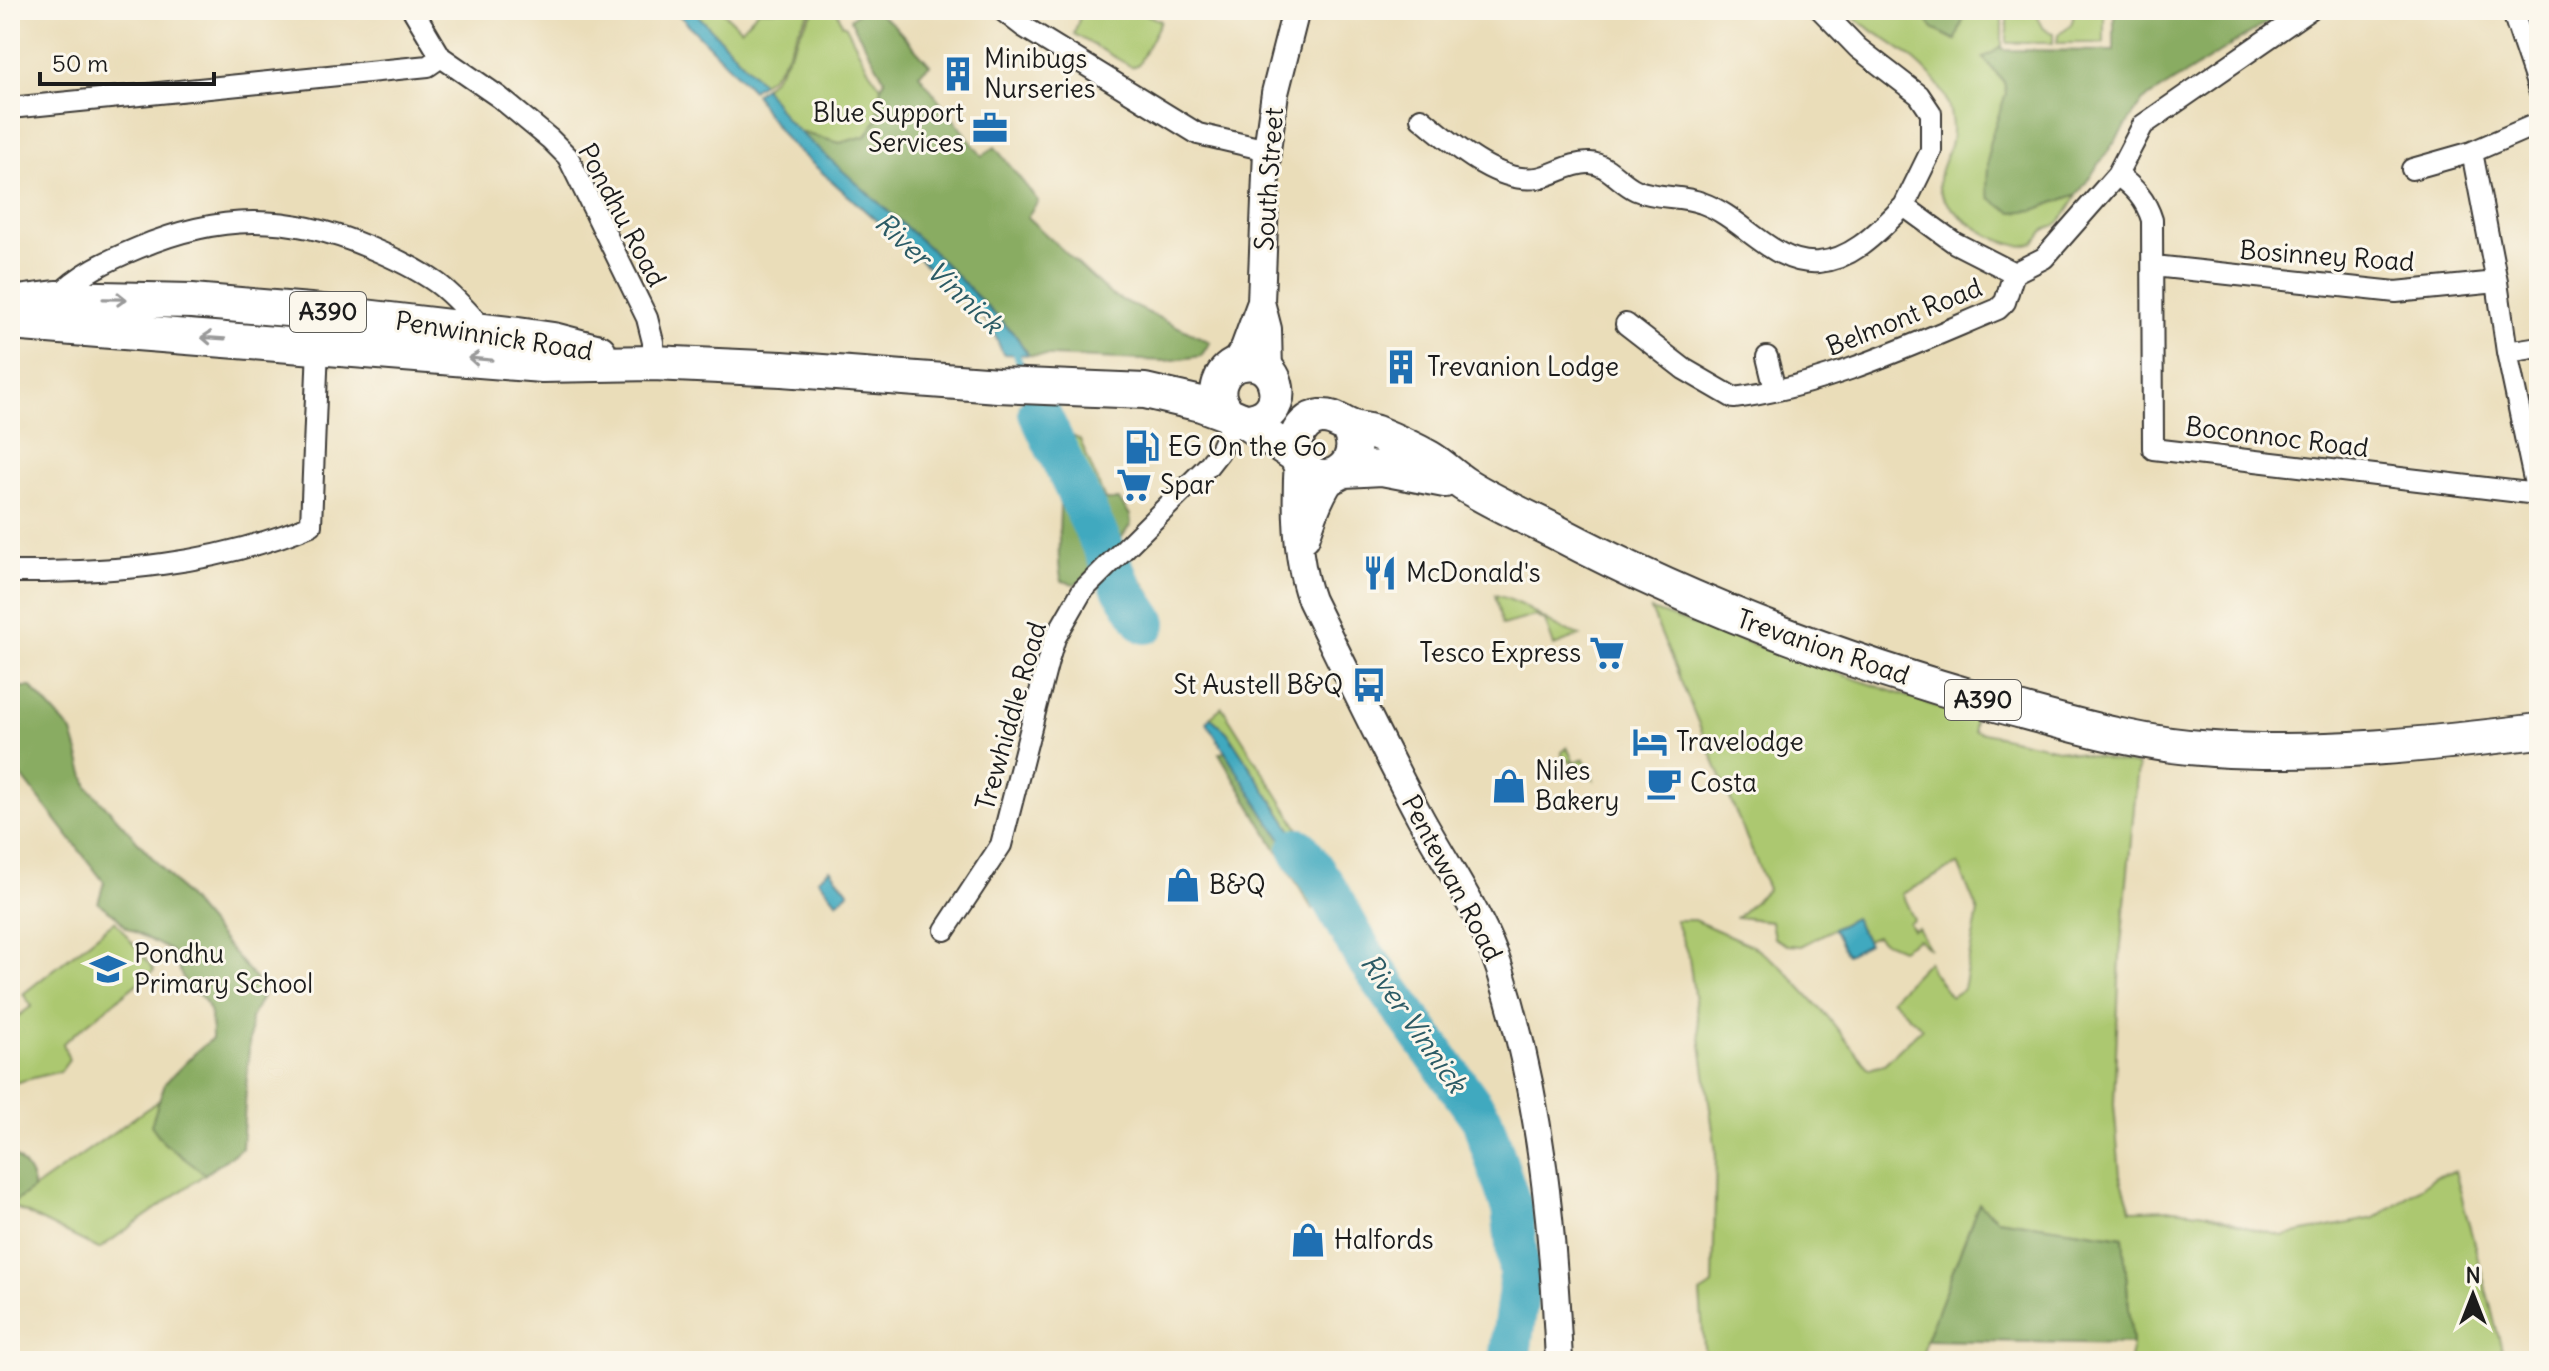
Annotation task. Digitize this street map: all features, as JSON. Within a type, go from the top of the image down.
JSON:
[{"type":"highway","name":"Penwinnick Road","points":[[10,304],[56,298],[192,301],[320,329],[542,365],[648,363],[1145,391]]},
{"type":"highway","name":"Penwinnick Road","points":[[10,323],[486,331],[553,340],[648,363]]},
{"type":"highway","points":[[1246,362],[1255,363],[1271,374],[1277,394],[1275,404],[1262,418],[1235,418],[1218,396],[1218,385],[1227,372],[1246,362]]},
{"type":"highway","name":"A390","points":[[1145,391],[1207,381],[1227,372]]},
{"type":"highway","name":"A390","points":[[1271,374],[1289,383],[1338,421],[1376,433],[1429,458],[1465,484]]},
{"type":"highway","name":"A390","points":[[1145,391],[1201,404],[1235,418],[1297,458]]},
{"type":"highway","points":[[1320,417],[1338,421],[1352,433],[1355,443],[1350,462],[1340,472],[1321,476],[1311,473],[1297,458],[1297,436],[1310,420],[1320,417]]},
{"type":"highway","name":"A390","points":[[1340,472],[1382,468],[1465,484]]},
{"type":"highway","name":"Trevanion Road","points":[[1465,484],[1615,564],[1735,617],[1852,660],[1953,692],[2119,737],[2212,749],[2295,751],[2438,743],[2539,731]]},
{"type":"main road","name":"South Street","points":[[1271,374],[1268,329],[1261,302],[1267,150],[1275,93],[1296,10]]},
{"type":"main road","name":"South Street","points":[[1227,372],[1244,348],[1261,302]]},
{"type":"main road","name":"Pentewan Road","points":[[1297,458],[1300,557],[1311,600],[1368,719],[1472,907],[1500,971],[1523,1053],[1544,1163],[1554,1251],[1559,1361]]},
{"type":"main road","name":"Pentewan Road","points":[[1300,557],[1313,512],[1327,485],[1340,472]]},
{"type":"street","name":"Pondhu Road","points":[[413,10],[441,57],[499,97],[568,157],[647,318],[653,342],[648,363]]},
{"type":"street","points":[[1002,10],[1024,27],[1198,134],[1267,150]]},
{"type":"street","points":[[1421,118],[1465,154],[1509,175],[1537,178],[1582,163],[1594,163],[1637,191],[1689,199],[1713,208],[1783,255],[1799,261],[1826,261],[1851,252],[1904,206],[1931,151],[1931,113],[1919,95],[1873,62],[1821,10]]},
{"type":"street","name":"Belmont Road","points":[[1626,324],[1684,369],[1734,398],[1812,381],[1907,347],[1998,309],[2005,302],[2014,273],[2044,258],[2117,175],[2143,125],[2309,10]]},
{"type":"street","points":[[2512,10],[2539,90]]},
{"type":"street","points":[[10,108],[428,66],[441,57]]},
{"type":"street","points":[[2412,169],[2472,152],[2539,123]]},
{"type":"street","points":[[2472,152],[2507,352],[2538,498]]},
{"type":"street","name":"Boconnoc Road","points":[[2117,175],[2130,184],[2148,208],[2152,220],[2153,449],[2538,498]]},
{"type":"street","points":[[1904,206],[1955,243],[2014,273]]},
{"type":"street","points":[[56,298],[69,284],[115,257],[161,238],[213,225],[271,221],[321,229],[395,258],[439,284],[486,331]]},
{"type":"street","name":"Bosinney Road","points":[[2154,266],[2396,292],[2497,282]]},
{"type":"street","points":[[10,572],[158,566],[229,552],[284,537],[311,525],[320,329]]},
{"type":"street","points":[[2507,352],[2539,347]]},
{"type":"street","points":[[1767,357],[1775,390]]},
{"type":"street","name":"Trewhiddle Road","points":[[945,930],[1001,845],[1055,638],[1082,591],[1208,466],[1219,452],[1235,418]]},
{"type":"green space","points":[[693,10],[721,10],[741,29],[759,10],[812,10],[778,68],[762,83]]},
{"type":"green space","points":[[816,10],[837,10],[842,24],[881,87],[877,120],[866,136],[840,143],[799,132],[787,121],[764,87],[780,69]]},
{"type":"green space","points":[[861,10],[873,10],[893,24],[930,65],[919,74],[982,156],[995,147],[1038,201],[1027,217],[1111,295],[1210,342],[1201,356],[1166,361],[1028,355],[1016,336],[928,247],[799,132],[840,143],[866,136],[877,120],[881,87],[885,80],[850,19]]},
{"type":"green space","points":[[1082,10],[1136,10],[1161,21],[1138,65],[1132,67],[1074,34]]},
{"type":"green space","points":[[1844,10],[1920,10],[1933,29],[1955,40],[1966,10],[2002,10],[2002,47],[1984,58],[2004,82],[2007,93],[2002,111],[2013,212],[2034,210],[2078,194],[2060,222],[2046,229],[2033,243],[2023,246],[1994,238],[1952,208],[1939,188],[1952,135],[1951,116],[1943,93],[1910,57]]},
{"type":"green space","points":[[1920,10],[1966,10],[1956,40],[1933,29]]},
{"type":"green space","points":[[2007,10],[2039,10],[2039,22],[2053,33],[2053,43],[2007,43]]},
{"type":"green space","points":[[2073,10],[2104,10],[2104,43],[2057,43],[2058,34],[2072,22]]},
{"type":"green space","points":[[2114,10],[2287,10],[2143,101],[2078,194],[2034,210],[2013,212],[2002,207],[1990,198],[1987,188],[1989,144],[2006,93],[2004,82],[1983,58],[2002,47],[2002,50],[2114,51]]},
{"type":"green space","points":[[1067,433],[1080,440],[1105,500],[1085,500],[1056,439]]},
{"type":"green space","points":[[1050,442],[1074,502],[1060,504],[1041,447]]},
{"type":"green space","points":[[1085,500],[1119,500],[1130,515],[1131,524],[1111,553]]},
{"type":"green space","points":[[1074,502],[1100,562],[1074,584],[1062,581],[1059,555],[1060,504]]},
{"type":"green space","points":[[1130,567],[1145,584],[1161,613],[1150,620],[1123,574]]},
{"type":"green space","points":[[1495,595],[1518,603],[1580,636],[1554,646],[1545,621],[1535,616],[1502,625]]},
{"type":"green space","points":[[1651,610],[1974,719],[1974,731],[2138,766],[2120,956],[2114,1104],[2120,1175],[2131,1210],[2174,1209],[2206,1213],[2283,1236],[2375,1218],[2436,1177],[2455,1171],[2505,1361],[2130,1361],[2132,1344],[2123,1237],[1996,1219],[1979,1204],[1926,1340],[1922,1361],[1705,1361],[1700,1293],[1713,1285],[1716,1152],[1689,958],[1675,920],[1694,920],[1751,945],[1781,966],[1827,1016],[1869,1069],[1883,1065],[1922,1028],[1891,999],[1928,961],[1951,997],[1963,989],[1978,912],[1958,864],[1902,894],[1914,920],[1909,923],[1913,930],[1918,928],[1930,949],[1918,939],[1901,949],[1876,936],[1866,940],[1854,918],[1801,946],[1787,945],[1774,938],[1771,921],[1737,917],[1768,889]]},
{"type":"green space","points":[[10,687],[31,687],[72,732],[88,787],[170,877],[265,991],[251,1018],[242,1148],[205,1174],[164,1143],[151,1125],[165,1083],[212,1039],[209,1010],[204,1000],[186,984],[173,952],[127,928],[98,903],[104,882],[10,761]]},
{"type":"green space","points":[[1222,707],[1337,889],[1333,893],[1227,732],[1210,717]]},
{"type":"green space","points":[[1567,747],[1574,763],[1584,759],[1593,779],[1562,756],[1562,751]]},
{"type":"green space","points":[[1227,752],[1266,817],[1324,899],[1312,909],[1219,753]]},
{"type":"green space","points":[[115,921],[154,970],[63,1043],[69,1060],[61,1071],[10,1084],[10,1022],[32,1006],[23,994]]},
{"type":"green space","points":[[161,1099],[242,1148],[99,1249],[10,1205]]},
{"type":"green space","points":[[10,1152],[26,1168],[33,1189],[10,1205]]},
{"type":"green space","points":[[1979,1203],[1997,1219],[2123,1237],[2132,1344],[1926,1340]]},
{"type":"water","points":[[674,10],[693,10],[762,83],[752,90]]},
{"type":"water","points":[[764,87],[787,121],[928,247],[1016,336],[1028,355],[1003,354],[991,326],[973,307],[787,141],[755,94]]},
{"type":"water","points":[[1056,439],[1111,553],[1100,562],[1050,442]]},
{"type":"water","points":[[1123,574],[1150,620],[1139,628],[1111,585]]},
{"type":"water","points":[[1210,717],[1227,732],[1333,893],[1324,899],[1266,817],[1207,723]]},
{"type":"water","points":[[830,869],[849,892],[837,902],[818,879]]},
{"type":"water","points":[[1854,918],[1868,944],[1847,955],[1833,929]]},
{"type":"waterway","name":"River Vinnick","points":[[1013,346],[1025,376]]},
{"type":"waterway","name":"River Vinnick","points":[[1032,395],[1039,412]]},
{"type":"waterway","name":"River Vinnick","points":[[1039,412],[1122,587],[1146,623]]},
{"type":"waterway","name":"River Vinnick","points":[[1299,849],[1323,883],[1363,954],[1482,1119],[1512,1209],[1520,1282],[1509,1361]]},
{"type":"place","name":"Minibugs Nurseries","points":[[958,74]]},
{"type":"place","name":"Blue Support Services","points":[[990,128]]},
{"type":"place","name":"Trevanion Lodge","points":[[1401,367]]},
{"type":"place","name":"EG On the Go","points":[[1142,447]]},
{"type":"place","name":"Spar","points":[[1134,485]]},
{"type":"place","name":"McDonald's","points":[[1380,573]]},
{"type":"place","name":"Tesco Express","points":[[1607,653]]},
{"type":"place","name":"St Austell B&Q","points":[[1369,685]]},
{"type":"place","name":"Travelodge","points":[[1650,742]]},
{"type":"place","name":"Costa","points":[[1664,783]]},
{"type":"place","name":"Niles Bakery","points":[[1509,786]]},
{"type":"place","name":"B&Q","points":[[1183,885]]},
{"type":"place","name":"Pondhu Primary School","points":[[108,969]]},
{"type":"place","name":"Halfords","points":[[1308,1240]]}]
